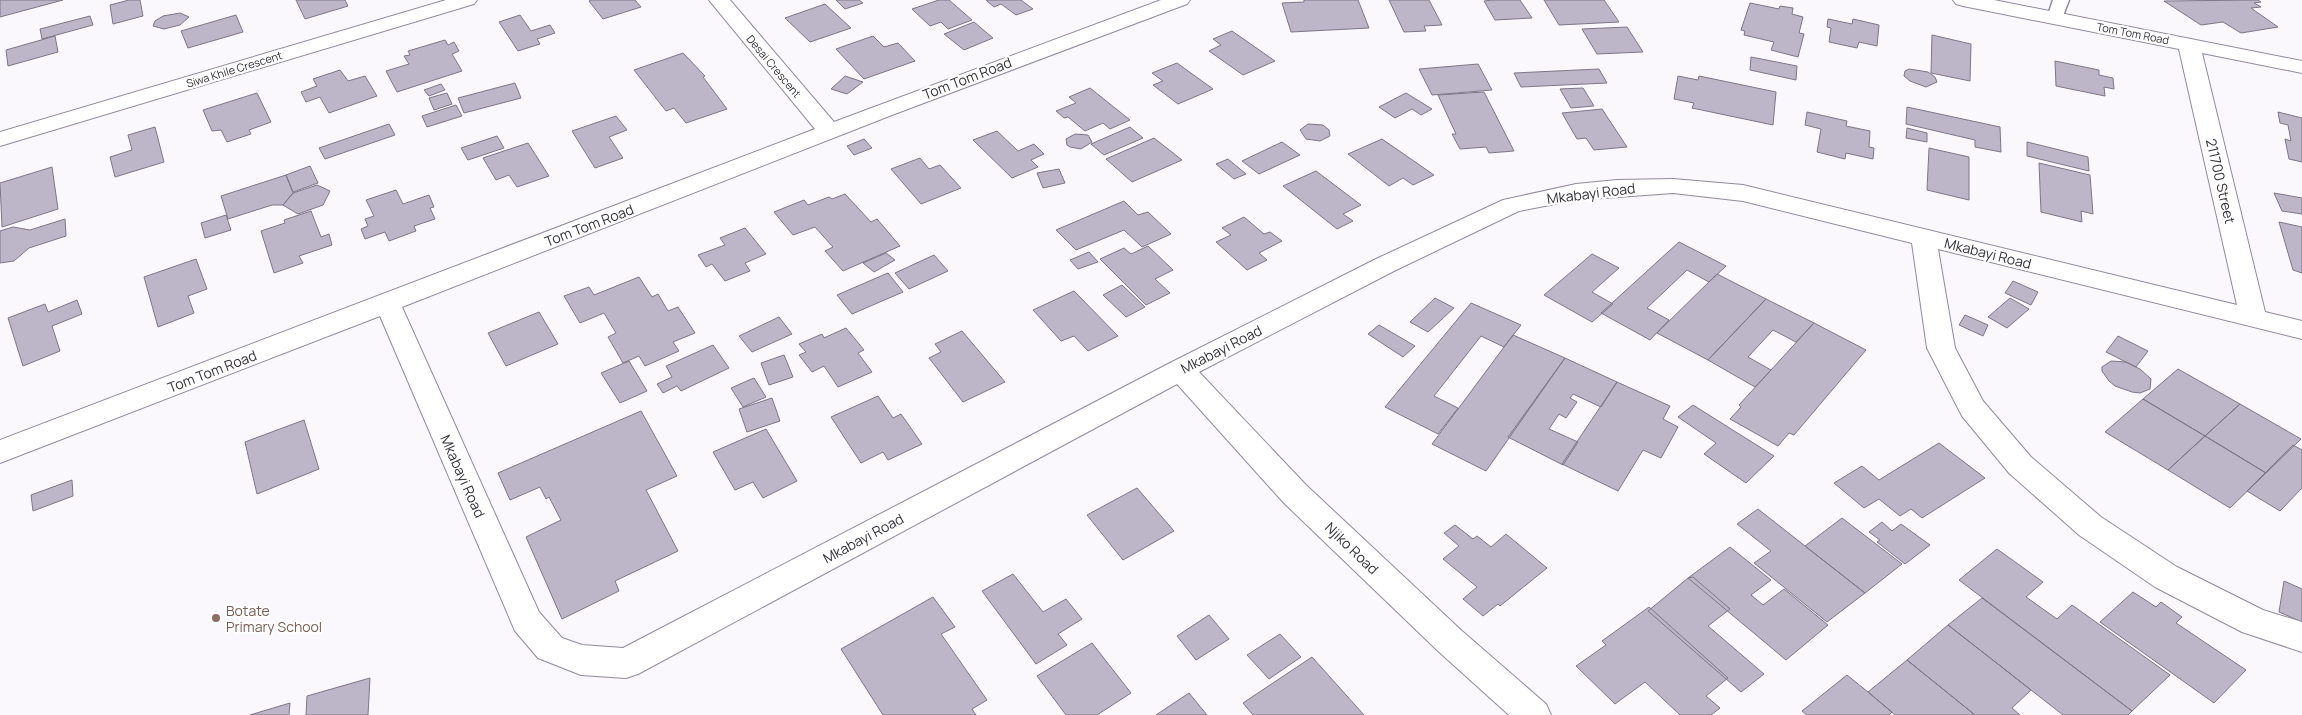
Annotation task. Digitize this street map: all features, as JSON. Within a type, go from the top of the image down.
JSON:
[{"type":"street","name":"Siwa Khile Crescent","points":[[0,138],[467,0]]},
{"type":"street","name":"Desai Crescent","points":[[718,0],[829,131]]},
{"type":"street","name":"Tom Tom Road","points":[[0,452],[388,304],[956,82],[1180,0]]},
{"type":"street","name":"Tom Tom Road","points":[[1963,0],[2058,9],[2189,45],[2302,67]]},
{"type":"street","name":"211700 Street","points":[[2189,45],[2253,318]]},
{"type":"street","name":"Mkabayi Road","points":[[388,304],[527,621],[550,648],[581,660],[626,663],[1180,370],[1385,265],[1512,205],[1576,192],[1673,186],[1743,194],[2302,330]]},
{"type":"street","points":[[1924,237],[1941,348],[1972,408],[2020,465],[2090,526],[2166,576],[2254,622],[2302,637]]},
{"type":"street","name":"Njiko Road","points":[[1180,370],[1296,494],[1450,641],[1534,715]]},
{"type":"building","points":[[0,0],[63,0],[0,17]]},
{"type":"building","points":[[129,0],[140,0],[143,16],[113,24],[110,5]]},
{"type":"building","points":[[296,0],[345,0],[348,6],[305,19]]},
{"type":"building","points":[[635,0],[641,7],[603,19],[589,1]]},
{"type":"building","points":[[836,0],[859,0],[863,3],[845,9]]},
{"type":"building","points":[[939,0],[949,0],[972,20],[948,29],[941,22],[930,26],[912,9]]},
{"type":"building","points":[[986,0],[1021,0],[1033,9],[1016,15],[1001,4],[994,7]]},
{"type":"building","points":[[1304,0],[1358,0],[1369,28],[1291,32],[1282,3],[1304,2]]},
{"type":"building","points":[[1389,0],[1429,0],[1442,25],[1424,26],[1426,31],[1404,32]]},
{"type":"building","points":[[1520,0],[1532,18],[1495,20],[1484,1]]},
{"type":"building","points":[[1544,0],[1604,0],[1619,22],[1559,25]]},
{"type":"building","points":[[2258,0],[2261,2],[2254,3],[2261,7],[2251,8],[2278,27],[2241,33],[2223,22],[2201,25],[2164,1]]},
{"type":"building","points":[[1750,3],[1779,9],[1780,6],[1793,8],[1792,14],[1803,17],[1799,33],[1804,34],[1798,57],[1771,50],[1774,42],[1744,35],[1745,31],[1741,30]]},
{"type":"building","points":[[825,4],[851,28],[810,42],[785,18]]},
{"type":"building","points":[[180,13],[189,17],[180,25],[164,29],[153,26],[155,21],[163,16]]},
{"type":"building","points":[[236,15],[243,32],[188,48],[181,31]]},
{"type":"building","points":[[520,15],[531,31],[550,25],[555,33],[537,39],[540,44],[518,51],[499,22]]},
{"type":"building","points":[[90,16],[93,25],[42,39],[40,29]]},
{"type":"building","points":[[1828,19],[1852,24],[1853,19],[1879,25],[1877,46],[1859,42],[1857,48],[1829,42],[1831,28],[1827,27]]},
{"type":"building","points":[[974,22],[993,38],[964,50],[944,34]]},
{"type":"building","points":[[1627,27],[1643,52],[1597,54],[1582,29]]},
{"type":"building","points":[[1232,31],[1275,61],[1243,75],[1209,51],[1221,45],[1213,39]]},
{"type":"building","points":[[1932,35],[1971,44],[1970,81],[1931,73]]},
{"type":"building","points":[[55,36],[58,52],[8,66],[6,50]]},
{"type":"building","points":[[873,36],[884,47],[898,43],[915,61],[864,79],[836,49]]},
{"type":"building","points":[[445,40],[448,45],[454,42],[459,51],[452,54],[462,71],[397,92],[386,71],[409,64],[404,56],[410,55],[408,51]]},
{"type":"building","points":[[683,53],[705,76],[703,77],[727,109],[686,123],[674,108],[666,111],[634,70]]},
{"type":"building","points":[[1751,57],[1797,66],[1796,80],[1750,70]]},
{"type":"building","points":[[2055,61],[2099,70],[2099,75],[2113,78],[2114,89],[2104,87],[2105,96],[2056,86]]},
{"type":"building","points":[[1177,63],[1213,89],[1178,104],[1153,85],[1163,81],[1152,73]]},
{"type":"building","points":[[1478,64],[1492,90],[1432,95],[1419,69]]},
{"type":"building","points":[[1599,69],[1607,83],[1521,87],[1514,73]]},
{"type":"building","points":[[1909,69],[1928,72],[1935,77],[1937,82],[1926,87],[1910,81],[1904,76],[1905,71]]},
{"type":"building","points":[[340,70],[348,81],[365,76],[377,96],[329,113],[320,97],[306,102],[301,92],[317,86],[313,79]]},
{"type":"building","points":[[845,76],[863,82],[847,94],[831,89]]},
{"type":"building","points":[[1678,76],[1698,80],[1699,76],[1776,92],[1773,125],[1692,108],[1694,103],[1674,99]]},
{"type":"building","points":[[515,83],[521,98],[464,113],[458,98]]},
{"type":"building","points":[[441,84],[445,90],[429,96],[424,90]]},
{"type":"building","points":[[1090,88],[1130,120],[1110,129],[1103,123],[1085,131],[1068,117],[1064,118],[1056,111],[1076,103],[1069,97]]},
{"type":"building","points":[[1583,88],[1594,106],[1571,108],[1560,89]]},
{"type":"building","points":[[1484,92],[1514,151],[1489,153],[1486,147],[1460,149],[1452,134],[1456,134],[1438,95]]},
{"type":"building","points":[[257,93],[271,122],[249,130],[251,134],[227,142],[221,130],[212,131],[203,110]]},
{"type":"building","points":[[447,93],[452,104],[434,110],[429,98]]},
{"type":"building","points":[[1406,93],[1432,109],[1421,115],[1412,109],[1395,118],[1379,107]]},
{"type":"building","points":[[456,105],[462,116],[427,127],[422,116]]},
{"type":"building","points":[[1907,107],[2000,127],[2001,152],[1975,147],[1975,140],[1906,124]]},
{"type":"building","points":[[1602,109],[1627,147],[1594,150],[1586,138],[1577,139],[1562,113]]},
{"type":"building","points":[[1807,112],[1847,121],[1846,126],[1870,131],[1869,147],[1874,148],[1873,159],[1846,153],[1845,159],[1817,152],[1821,129],[1805,125]]},
{"type":"building","points":[[2278,112],[2302,118],[2302,162],[2289,159],[2285,139],[2291,141],[2288,125],[2280,123]]},
{"type":"building","points":[[616,116],[627,130],[609,137],[623,158],[595,168],[572,131]]},
{"type":"building","points":[[389,124],[395,135],[325,159],[319,148]]},
{"type":"building","points":[[1308,124],[1323,125],[1329,130],[1330,136],[1320,141],[1306,139],[1300,130]]},
{"type":"building","points":[[155,127],[164,162],[115,177],[110,157],[132,150],[128,135]]},
{"type":"building","points":[[1130,127],[1143,138],[1104,155],[1091,144]]},
{"type":"building","points":[[1907,128],[1927,133],[1927,142],[1906,138]]},
{"type":"building","points":[[997,131],[1018,151],[1034,144],[1044,154],[1031,160],[1038,167],[1012,178],[973,140]]},
{"type":"building","points":[[1075,134],[1088,135],[1092,142],[1081,149],[1070,147],[1067,145],[1066,139]]},
{"type":"building","points":[[497,136],[504,148],[468,160],[461,148]]},
{"type":"building","points":[[1154,138],[1182,160],[1132,182],[1106,159]]},
{"type":"building","points":[[864,139],[872,148],[854,155],[847,146]]},
{"type":"building","points":[[1382,139],[1434,175],[1413,185],[1403,178],[1389,186],[1348,154]]},
{"type":"building","points":[[1282,142],[1300,155],[1259,174],[1242,161]]},
{"type":"building","points":[[2027,142],[2088,157],[2089,171],[2027,156]]},
{"type":"building","points":[[528,143],[549,176],[517,187],[509,175],[496,180],[483,158]]},
{"type":"building","points":[[1929,148],[1969,157],[1969,200],[1927,190]]},
{"type":"building","points":[[920,158],[929,169],[940,165],[961,188],[921,204],[891,169]]},
{"type":"building","points":[[1228,159],[1246,174],[1234,179],[1216,164]]},
{"type":"building","points":[[2039,163],[2090,175],[2093,214],[2081,211],[2082,222],[2041,212]]},
{"type":"building","points":[[310,166],[318,183],[293,192],[286,175]]},
{"type":"building","points":[[52,167],[58,209],[2,227],[0,183]]},
{"type":"building","points":[[1059,169],[1065,183],[1043,188],[1037,173]]},
{"type":"building","points":[[1316,171],[1361,205],[1343,214],[1353,221],[1337,229],[1283,186]]},
{"type":"building","points":[[286,175],[293,193],[283,205],[272,205],[228,219],[221,196]]},
{"type":"building","points":[[317,185],[330,191],[323,205],[298,214],[283,205],[293,193]]},
{"type":"building","points":[[396,190],[403,204],[429,195],[434,207],[430,208],[435,219],[414,226],[416,231],[389,241],[385,232],[365,239],[361,229],[368,226],[365,219],[374,216],[366,200]]},
{"type":"building","points":[[2274,193],[2302,198],[2302,214],[2282,211]]},
{"type":"building","points":[[845,194],[871,222],[877,219],[900,246],[843,271],[825,251],[833,247],[815,227],[793,235],[774,212],[804,200],[808,205],[829,197],[832,199]]},
{"type":"building","points":[[1124,201],[1138,215],[1148,212],[1171,234],[1142,247],[1124,230],[1076,250],[1056,230]]},
{"type":"building","points":[[311,211],[321,237],[329,234],[332,245],[299,256],[303,263],[274,273],[261,231],[285,223],[284,220]]},
{"type":"building","points":[[226,215],[231,230],[205,238],[201,223]]},
{"type":"building","points":[[1244,217],[1264,234],[1270,232],[1282,241],[1259,253],[1267,260],[1247,270],[1216,242],[1231,235],[1222,228]]},
{"type":"building","points":[[65,219],[66,236],[29,248],[14,261],[0,263],[0,231],[13,227],[30,230]]},
{"type":"building","points":[[2279,222],[2302,227],[2302,273],[2293,270]]},
{"type":"building","points":[[745,228],[766,254],[745,263],[750,271],[725,281],[712,264],[706,267],[698,255],[725,245],[720,238]]},
{"type":"building","points":[[1679,242],[1726,266],[1709,282],[1687,270],[1647,308],[1669,320],[1650,340],[1601,313]]},
{"type":"building","points":[[1148,246],[1173,270],[1155,279],[1170,293],[1146,305],[1100,259],[1124,248],[1131,254]]},
{"type":"building","points":[[1089,252],[1098,262],[1078,269],[1070,260]]},
{"type":"building","points":[[886,253],[895,260],[874,272],[863,263]]},
{"type":"building","points":[[1592,254],[1619,268],[1592,292],[1613,304],[1592,322],[1544,295]]},
{"type":"building","points":[[934,255],[948,271],[909,289],[895,273]]},
{"type":"building","points":[[196,259],[207,289],[188,296],[194,313],[158,327],[144,277]]},
{"type":"building","points":[[888,273],[903,292],[852,314],[837,295]]},
{"type":"building","points":[[1717,274],[1766,299],[1708,360],[1657,333]]},
{"type":"building","points":[[639,277],[652,297],[658,294],[668,311],[678,307],[695,333],[673,342],[679,351],[645,366],[639,356],[623,363],[608,337],[616,333],[604,313],[580,323],[564,296],[589,287],[594,295]]},
{"type":"building","points":[[2013,281],[2038,292],[2031,305],[2005,293]]},
{"type":"building","points":[[1122,285],[1145,307],[1126,317],[1103,295]]},
{"type":"building","points":[[1074,291],[1118,336],[1088,351],[1074,336],[1061,341],[1033,310]]},
{"type":"building","points":[[1435,298],[1454,308],[1428,332],[1410,322]]},
{"type":"building","points":[[2010,298],[2029,309],[2007,328],[1988,317]]},
{"type":"building","points":[[1766,299],[1814,323],[1796,342],[1773,330],[1748,357],[1771,370],[1755,387],[1708,360]]},
{"type":"building","points":[[77,300],[82,314],[52,326],[60,351],[23,366],[8,318],[45,304],[48,312]]},
{"type":"building","points":[[1471,303],[1521,325],[1504,347],[1481,336],[1434,396],[1458,408],[1438,434],[1385,407]]},
{"type":"building","points":[[539,312],[558,344],[506,366],[488,333]]},
{"type":"building","points":[[1965,315],[1988,325],[1983,336],[1959,325]]},
{"type":"building","points":[[779,317],[792,334],[752,352],[739,336]]},
{"type":"building","points":[[1814,323],[1866,350],[1794,435],[1789,433],[1778,446],[1730,419],[1741,407],[1739,405]]},
{"type":"building","points":[[1379,325],[1415,346],[1403,357],[1368,334]]},
{"type":"building","points":[[846,328],[864,350],[858,353],[872,372],[838,387],[824,366],[812,372],[799,355],[806,352],[799,344],[822,334],[824,338]]},
{"type":"building","points":[[962,331],[1005,382],[963,402],[929,358],[941,352],[935,344]]},
{"type":"building","points":[[1513,335],[1565,358],[1486,471],[1432,444]]},
{"type":"building","points":[[2118,336],[2148,351],[2136,367],[2106,352]]},
{"type":"building","points":[[713,345],[729,368],[681,391],[677,386],[663,393],[657,384],[672,377],[666,366]]},
{"type":"building","points":[[784,355],[793,377],[769,385],[761,363]]},
{"type":"building","points":[[1565,358],[1617,382],[1601,407],[1573,394],[1570,398],[1577,402],[1566,418],[1559,414],[1549,429],[1578,442],[1563,465],[1508,437]]},
{"type":"building","points":[[629,361],[647,391],[620,403],[601,373]]},
{"type":"building","points":[[2111,361],[2126,362],[2140,369],[2151,379],[2150,389],[2140,393],[2115,386],[2102,371],[2102,367]]},
{"type":"building","points":[[2178,369],[2240,404],[2205,436],[2143,399]]},
{"type":"building","points":[[754,378],[766,397],[743,407],[731,388]]},
{"type":"building","points":[[1617,382],[1670,406],[1663,419],[1678,427],[1661,458],[1643,450],[1618,491],[1562,464]]},
{"type":"building","points":[[878,396],[893,418],[901,414],[922,444],[888,460],[883,452],[861,463],[831,417]]},
{"type":"building","points":[[772,398],[780,421],[747,432],[739,409]]},
{"type":"building","points":[[2143,399],[2205,436],[2168,470],[2105,432]]},
{"type":"building","points":[[2240,404],[2301,439],[2266,473],[2205,436]]},
{"type":"building","points":[[1693,405],[1774,456],[1746,483],[1704,454],[1716,443],[1678,417]]},
{"type":"building","points":[[641,411],[677,476],[646,490],[678,551],[615,581],[619,591],[562,619],[526,537],[561,520],[549,497],[546,499],[540,487],[510,500],[498,473]]},
{"type":"building","points":[[304,420],[319,469],[257,494],[245,442]]},
{"type":"building","points":[[766,429],[797,481],[763,498],[753,482],[735,490],[713,452]]},
{"type":"building","points":[[2205,436],[2266,473],[2230,508],[2168,470]]},
{"type":"building","points":[[1939,443],[1985,478],[1922,518],[1911,509],[1900,516],[1879,499],[1864,508],[1834,483],[1862,466],[1879,480]]},
{"type":"building","points":[[2293,445],[2302,450],[2302,488],[2280,511],[2247,491]]},
{"type":"building","points":[[72,480],[73,496],[33,511],[31,495]]},
{"type":"building","points":[[1137,488],[1174,531],[1123,560],[1087,515]]},
{"type":"building","points":[[1758,509],[1865,593],[1827,622],[1754,563],[1771,551],[1737,524]]},
{"type":"building","points":[[1842,518],[1902,564],[1865,593],[1805,546]]},
{"type":"building","points":[[1882,522],[1892,531],[1901,524],[1930,545],[1905,564],[1877,542],[1880,540],[1869,532]]},
{"type":"building","points":[[1455,525],[1473,539],[1477,536],[1491,547],[1506,534],[1547,568],[1500,606],[1498,604],[1483,616],[1463,599],[1477,587],[1443,559],[1459,546],[1444,533]]},
{"type":"building","points":[[1730,547],[1771,580],[1751,595],[1763,605],[1784,589],[1828,625],[1786,660],[1688,578]]},
{"type":"building","points":[[1997,549],[2043,582],[2026,597],[2057,619],[2072,605],[2170,675],[2132,711],[1959,580]]},
{"type":"building","points":[[1013,574],[1043,612],[1066,599],[1082,619],[1058,634],[1067,645],[1036,664],[982,591]]},
{"type":"building","points":[[1693,577],[1730,609],[1708,626],[1764,674],[1741,692],[1648,611],[1688,578]]},
{"type":"building","points":[[2284,581],[2302,589],[2302,622],[2279,612]]},
{"type":"building","points":[[2133,592],[2156,607],[2161,602],[2182,617],[2176,623],[2246,670],[2214,703],[2100,622]]},
{"type":"building","points":[[933,597],[955,627],[941,634],[987,700],[972,709],[976,715],[883,715],[841,649]]},
{"type":"building","points":[[1982,598],[2132,711],[2128,715],[2063,715],[1948,625]]},
{"type":"building","points":[[1649,607],[1728,678],[1706,696],[1720,708],[1711,715],[1680,715],[1645,682],[1615,704],[1576,666],[1606,645],[1602,641]]},
{"type":"building","points":[[1209,615],[1229,639],[1196,660],[1177,636]]},
{"type":"building","points":[[1948,625],[2031,690],[2012,708],[2020,715],[1975,715],[1907,660]]},
{"type":"building","points":[[1280,634],[1301,657],[1269,679],[1247,655]]},
{"type":"building","points":[[1092,643],[1131,693],[1097,715],[1066,715],[1037,676]]},
{"type":"building","points":[[1312,657],[1364,715],[1253,715],[1243,703]]},
{"type":"building","points":[[1907,660],[1975,715],[1895,715],[1868,692]]},
{"type":"building","points":[[1847,675],[1892,712],[1889,715],[1807,715],[1802,711]]},
{"type":"building","points":[[370,678],[368,715],[306,715],[307,696]]},
{"type":"building","points":[[1189,693],[1207,715],[1156,715]]},
{"type":"building","points":[[290,703],[289,715],[250,715]]},
{"type":"place","name":"Botate Primary School","points":[[216,618]]}]
